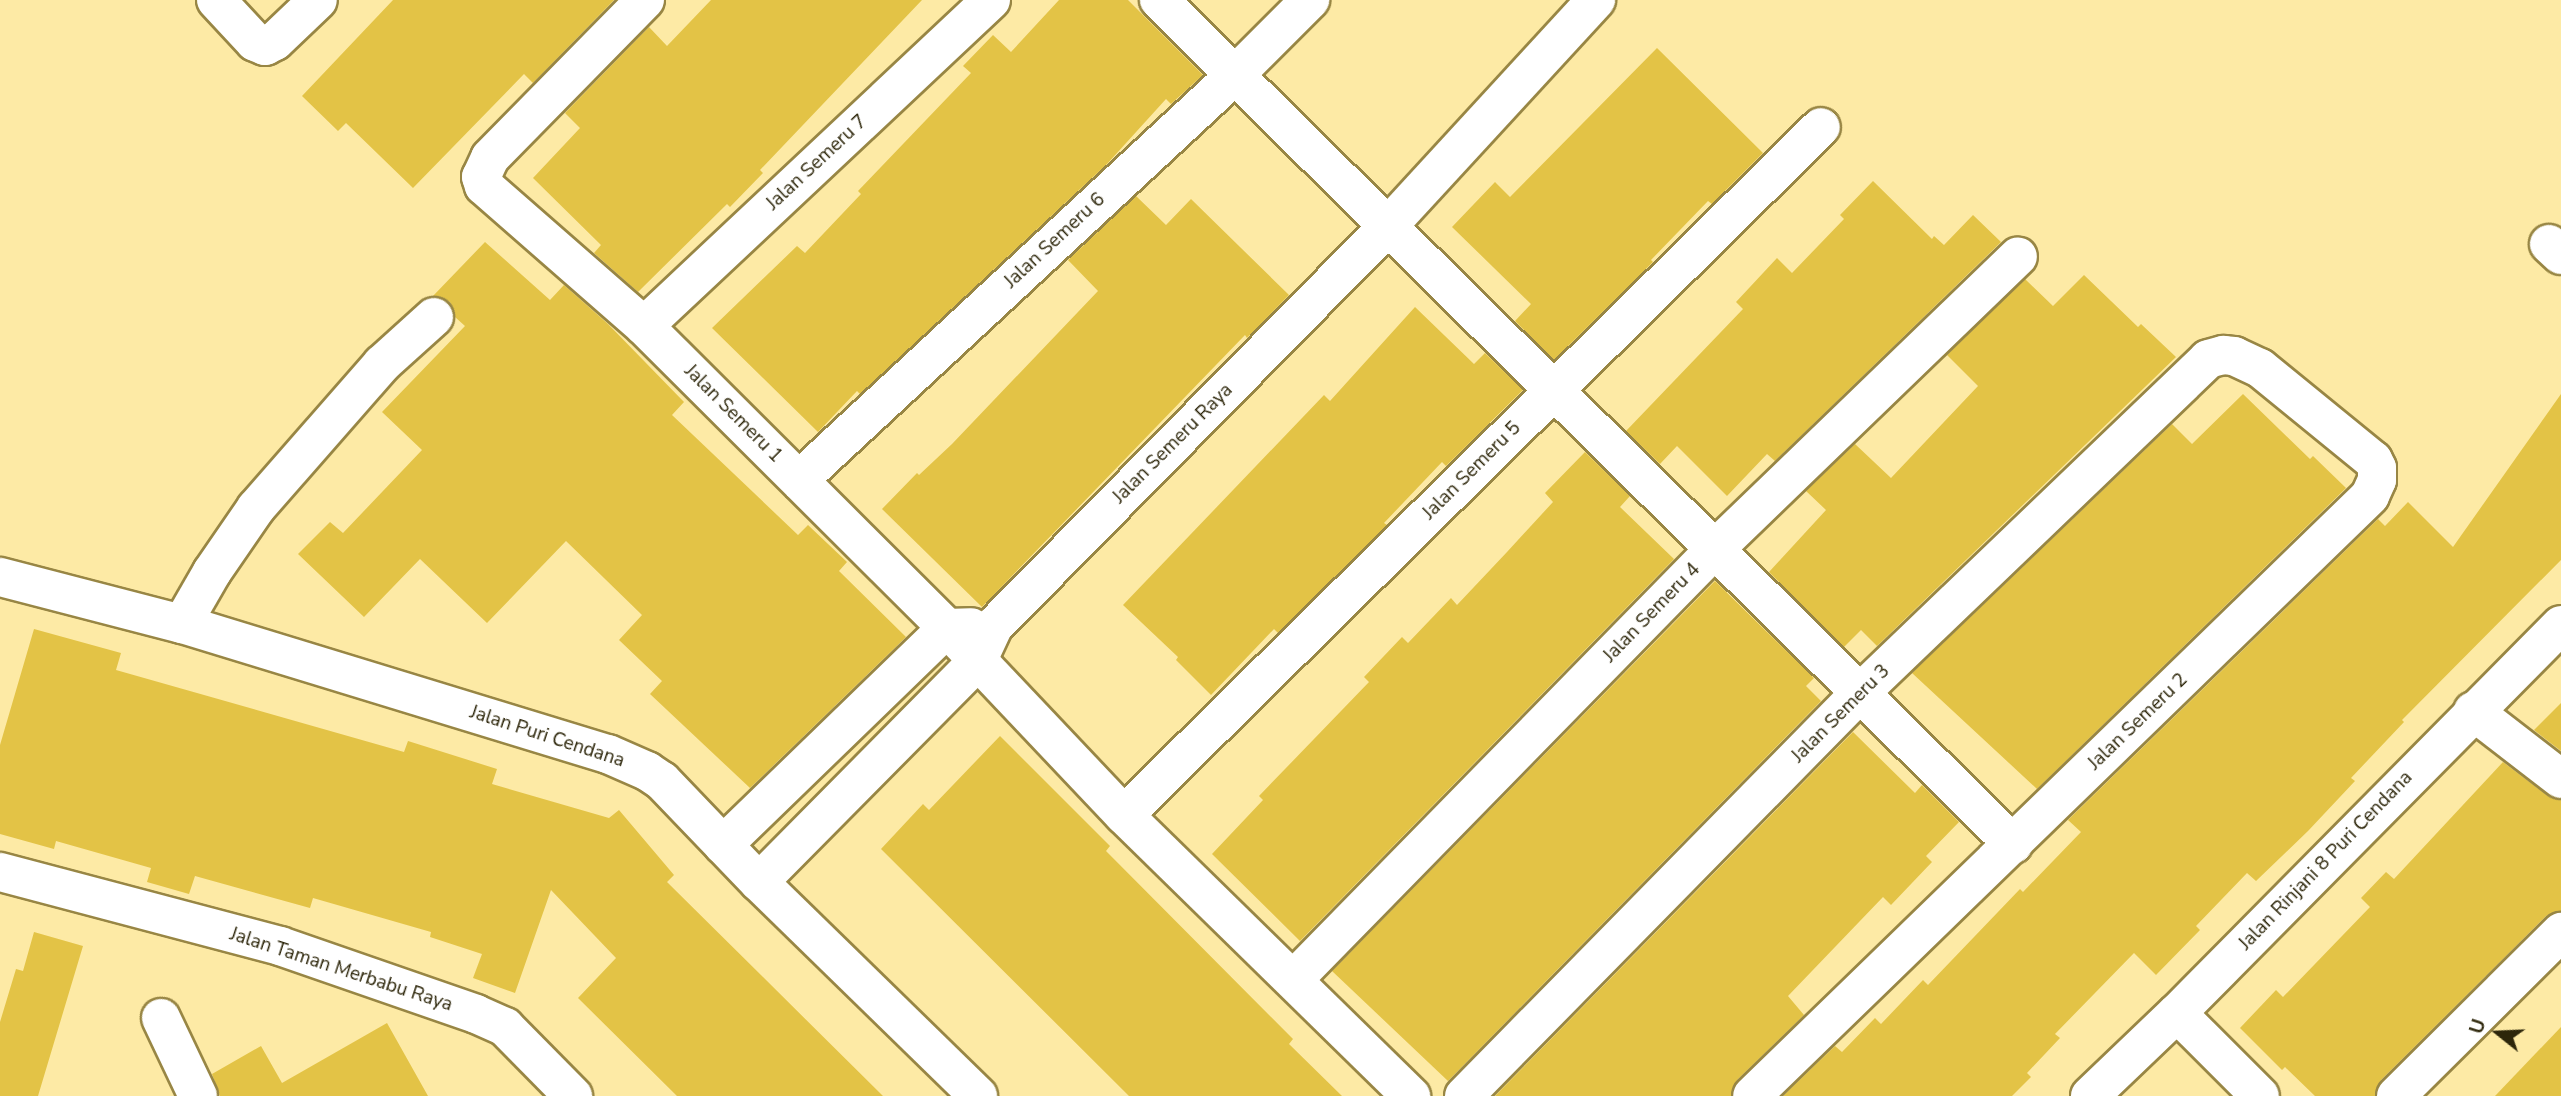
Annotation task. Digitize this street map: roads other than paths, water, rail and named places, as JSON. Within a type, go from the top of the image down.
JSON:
[{"type":"street","points":[[216,0],[255,42],[265,46],[275,41],[318,0]]},
{"type":"street","name":"Jalan Semeru 1","points":[[645,0],[490,158],[481,177],[490,194],[644,326],[947,628],[1124,815],[1411,1096]]},
{"type":"street","name":"Jalan Semeru 7","points":[[644,326],[991,0]]},
{"type":"street","points":[[1159,0],[2013,844]]},
{"type":"street","name":"Jalan Semeru 6","points":[[799,480],[1236,74],[1310,0]]},
{"type":"street","name":"Jalan Semeru Raya","points":[[977,662],[994,626],[1389,225],[1596,0]]},
{"type":"street","name":"Jalan Semeru 5","points":[[1124,815],[1821,127]]},
{"type":"street","name":"Jalan Semeru 4","points":[[1294,979],[1715,549],[2018,256]]},
{"type":"street","points":[[182,624],[212,572],[256,508],[382,364],[434,317]]},
{"type":"street","name":"Jalan Semeru 3","points":[[1464,1096],[1860,693],[2208,359],[2223,355],[2234,356]]},
{"type":"street","name":"Jalan Semeru 2","points":[[1752,1096],[2370,496],[2377,480],[2377,468],[2373,460],[2260,368],[2234,356]]},
{"type":"street","name":"Jalan Puri Cendana","points":[[0,577],[182,624],[628,762],[662,781],[759,882],[978,1096]]},
{"type":"street","name":"Jalan Rinjani 8 Puri Cendana","points":[[2090,1096],[2177,1013],[2561,625]]},
{"type":"street","points":[[723,845],[947,628],[994,626]]},
{"type":"street","points":[[759,882],[977,662]]},
{"type":"street","points":[[2473,711],[2561,779]]},
{"type":"street","name":"Jalan Taman Merbabu Raya","points":[[0,872],[280,946],[476,1014],[505,1027],[573,1096]]},
{"type":"street","points":[[2396,1096],[2561,932]]},
{"type":"street","points":[[2177,1013],[2260,1096]]},
{"type":"street","points":[[161,1018],[198,1096]]}]
